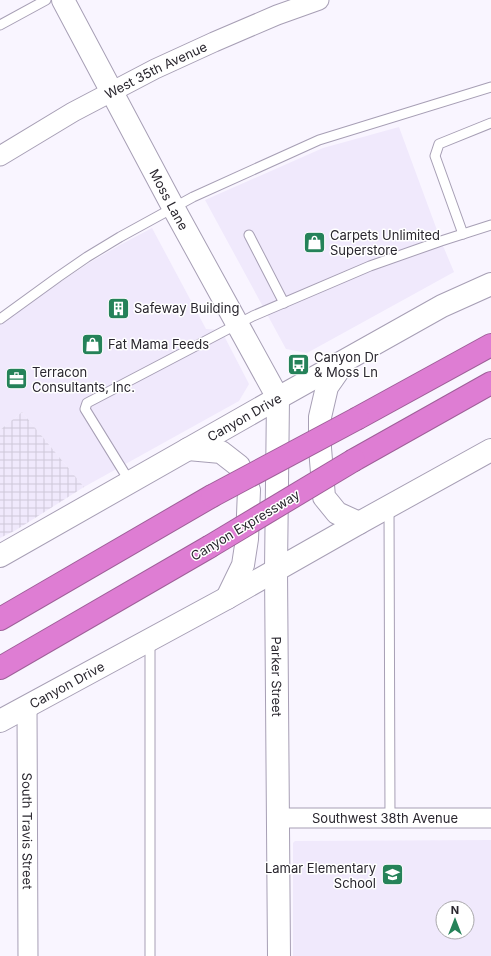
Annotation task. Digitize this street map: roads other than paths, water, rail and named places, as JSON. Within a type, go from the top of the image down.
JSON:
[{"type":"highway","points":[[0,619],[212,496],[491,345]]},
{"type":"highway","name":"Canyon Expressway","points":[[0,668],[354,460],[491,383]]},
{"type":"main road","name":"Moss Lane","points":[[63,0],[173,207],[278,398]]},
{"type":"main road","name":"Canyon Drive","points":[[0,556],[442,306],[491,284]]},
{"type":"main road","points":[[346,360],[327,387],[320,417],[320,448],[324,497],[336,513],[359,523]]},
{"type":"main road","name":"Parker Street","points":[[278,398],[276,570],[279,956]]},
{"type":"main road","points":[[188,449],[221,452],[239,466],[249,490],[247,539],[243,565],[227,598]]},
{"type":"main road","name":"Canyon Drive","points":[[0,721],[227,598],[491,450]]},
{"type":"street","name":"West 35th Avenue","points":[[0,156],[73,112],[155,69],[277,15],[319,0]]},
{"type":"street","name":"South Travis Street","points":[[27,706],[28,956]]},
{"type":"street","name":"Southwest 38th Avenue","points":[[278,818],[491,818]]},
{"type":"lane","points":[[0,25],[46,0]]},
{"type":"lane","points":[[0,319],[58,277],[120,237],[193,197],[319,140],[491,87]]},
{"type":"lane","points":[[463,234],[435,156],[439,144],[491,123]]},
{"type":"lane","points":[[130,482],[85,409],[87,403],[237,324],[284,303],[370,266],[491,225]]},
{"type":"lane","points":[[249,235],[284,303]]},
{"type":"lane","points":[[389,506],[390,818]]},
{"type":"lane","points":[[150,639],[150,956]]},
{"type":"place","name":"Carpets Unlimited Superstore","points":[[315,242]]},
{"type":"place","name":"Safeway Building","points":[[118,308]]},
{"type":"place","name":"Fat Mama Feeds","points":[[92,344]]},
{"type":"place","name":"Canyon Dr & Moss Ln","points":[[299,364]]},
{"type":"place","name":"Terracon Consultants, Inc.","points":[[17,379]]},
{"type":"place","name":"Lamar Elementary School","points":[[392,875]]}]
